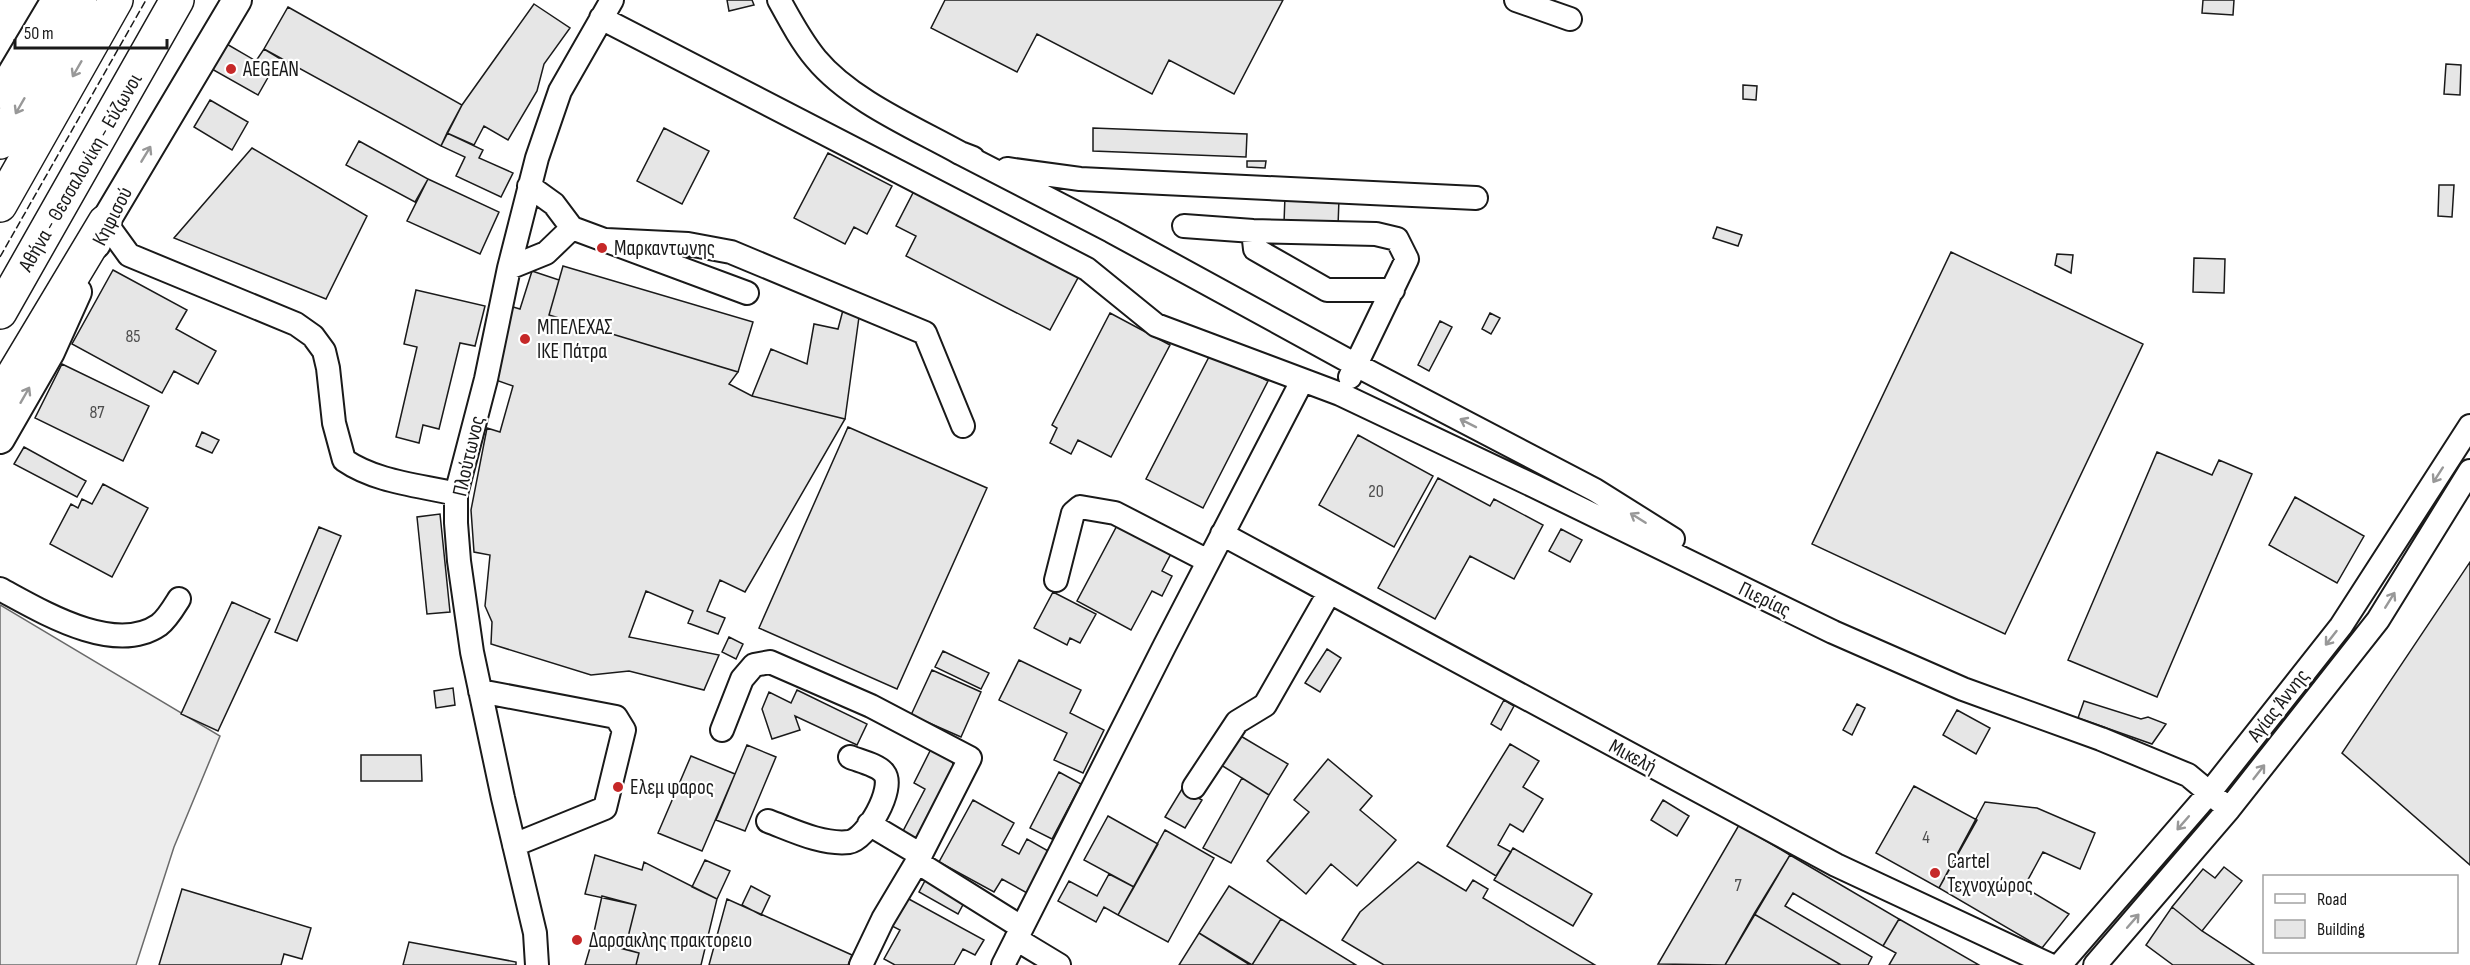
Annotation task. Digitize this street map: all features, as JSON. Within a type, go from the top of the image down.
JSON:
[{"type":"highway","points":[[0,142],[80,0]]},
{"type":"highway","points":[[0,205],[116,0]]},
{"type":"highway","name":"Αθήνα - Θεσσαλονίκη - Εύζωνοι","points":[[0,312],[177,0]]},
{"type":"highway","points":[[0,397],[105,222]]},
{"type":"main road","points":[[0,94],[8,62],[56,0]]},
{"type":"main road","name":"Κηφισού","points":[[0,439],[50,352],[80,287],[105,222],[237,0]]},
{"type":"street","points":[[779,0],[816,60],[844,85],[876,106],[1356,365],[1594,490],[1678,543],[1700,567]]},
{"type":"street","points":[[1516,0],[1570,19]]},
{"type":"street","name":"Πλούτωνος","points":[[537,965],[535,933],[472,651],[459,561],[456,494],[486,379],[529,186],[560,91],[606,9]]},
{"type":"street","name":"Πιερίας","points":[[606,9],[1087,269],[1156,325],[1302,381],[1314,382],[1833,632],[1963,689],[2101,739],[2188,775],[2229,809]]},
{"type":"street","points":[[960,153],[1003,169],[1080,179],[1476,198]]},
{"type":"street","points":[[529,186],[554,204],[572,228],[747,293]]},
{"type":"street","points":[[105,222],[129,255],[296,324],[313,336],[324,351],[334,423],[344,459],[358,469],[380,478],[456,494]]},
{"type":"street","points":[[1184,226],[1254,231],[1376,234],[1397,239],[1407,259],[1340,394]]},
{"type":"street","points":[[509,268],[546,254],[572,228]]},
{"type":"street","points":[[1254,231],[1255,249],[1328,290],[1393,290]]},
{"type":"street","points":[[606,240],[688,244],[731,252],[925,333],[963,426]]},
{"type":"street","points":[[1003,965],[1302,381]]},
{"type":"street","name":"Αγίας Άννης","points":[[2060,965],[2210,792],[2341,626],[2470,426]]},
{"type":"street","name":"Αγίας Άννης","points":[[2095,965],[2229,809],[2378,620],[2470,471]]},
{"type":"street","points":[[1056,580],[1073,513],[1080,507],[1114,513],[1208,561]]},
{"type":"street","name":"Μικελή","points":[[1222,534],[1836,865],[2050,965]]},
{"type":"street","points":[[0,589],[86,629],[125,636],[160,624],[179,599]]},
{"type":"street","points":[[1194,787],[1237,722],[1265,705],[1329,593]]},
{"type":"street","points":[[722,730],[742,679],[754,665],[770,662],[871,706],[970,758],[919,858],[883,919],[861,965]]},
{"type":"street","points":[[480,691],[616,717],[624,730],[605,808],[514,844]]},
{"type":"street","points":[[768,821],[815,838],[836,842],[858,839],[886,795],[888,781],[880,770],[850,757]]},
{"type":"street","points":[[869,824],[919,858],[1059,965]]},
{"type":"shaded area","points":[[0,605],[220,736],[174,847],[136,965],[0,965]]},
{"type":"building","points":[[727,0],[752,0],[754,5],[729,11]]},
{"type":"building","points":[[945,0],[1283,0],[1234,94],[1169,60],[1152,94],[1037,34],[1017,72],[931,28]]},
{"type":"building","points":[[2203,0],[2234,0],[2233,15],[2202,13]]},
{"type":"building","points":[[534,4],[570,28],[544,64],[537,91],[508,140],[484,126],[474,145],[447,133],[462,105]]},
{"type":"building","points":[[288,7],[462,105],[441,146],[264,49]]},
{"type":"building","points":[[225,43],[256,61],[264,49],[279,58],[258,95],[210,68]]},
{"type":"building","points":[[2446,64],[2461,65],[2460,95],[2444,94]]},
{"type":"building","points":[[1743,85],[1757,86],[1756,100],[1743,99]]},
{"type":"building","points":[[210,100],[248,122],[232,150],[194,127]]},
{"type":"building","points":[[664,128],[709,151],[682,204],[637,181]]},
{"type":"building","points":[[1093,128],[1247,134],[1246,157],[1093,151]]},
{"type":"building","points":[[447,133],[483,150],[479,158],[513,173],[501,197],[456,176],[465,157],[441,146]]},
{"type":"building","points":[[359,141],[428,179],[415,202],[346,165]]},
{"type":"building","points":[[252,148],[367,216],[326,299],[174,238]]},
{"type":"building","points":[[828,153],[892,186],[867,234],[854,227],[845,244],[794,218]]},
{"type":"building","points":[[1247,161],[1266,161],[1265,168],[1247,167]]},
{"type":"building","points":[[428,179],[499,212],[480,254],[407,221]]},
{"type":"building","points":[[2439,185],[2454,185],[2452,217],[2438,216]]},
{"type":"building","points":[[915,189],[1080,274],[1050,330],[906,256],[916,236],[896,226]]},
{"type":"building","points":[[1285,196],[1339,199],[1338,226],[1284,223]]},
{"type":"building","points":[[1717,227],[1742,235],[1738,246],[1713,238]]},
{"type":"building","points":[[1951,252],[2143,344],[2005,634],[1812,544]]},
{"type":"building","points":[[2057,254],[2073,255],[2071,273],[2055,265]]},
{"type":"building","points":[[2194,258],[2225,259],[2224,293],[2193,292]]},
{"type":"building","points":[[563,266],[753,322],[738,372],[549,315]]},
{"type":"building","points":[[113,270],[187,310],[176,329],[216,351],[198,384],[174,371],[162,393],[72,344]]},
{"type":"building","points":[[532,271],[559,280],[549,315],[738,372],[729,384],[752,396],[845,419],[745,592],[720,580],[707,611],[725,618],[718,634],[688,623],[693,611],[646,591],[629,637],[719,655],[704,690],[629,671],[591,675],[491,644],[492,622],[485,606],[490,555],[474,552],[471,510],[487,428],[500,432],[513,386],[493,379],[506,305],[520,309]]},
{"type":"building","points":[[416,290],[485,306],[475,346],[460,343],[439,429],[423,425],[419,443],[396,437],[417,347],[404,344]]},
{"type":"building","points":[[843,310],[859,317],[845,419],[752,396],[771,349],[807,364],[814,324],[838,329]]},
{"type":"building","points":[[1110,313],[1170,345],[1111,457],[1078,440],[1071,454],[1050,443],[1057,428],[1052,425]]},
{"type":"building","points":[[1490,313],[1500,318],[1491,334],[1482,329]]},
{"type":"building","points":[[1440,321],[1452,327],[1429,371],[1418,365]]},
{"type":"building","points":[[1211,353],[1268,381],[1203,508],[1146,479]]},
{"type":"building","points":[[62,364],[149,406],[123,461],[35,418]]},
{"type":"building","points":[[848,427],[987,488],[897,689],[759,628]]},
{"type":"building","points":[[202,432],[219,440],[212,453],[196,446]]},
{"type":"building","points":[[1358,435],[1433,476],[1394,547],[1319,505]]},
{"type":"building","points":[[24,447],[86,481],[77,497],[14,464]]},
{"type":"building","points":[[2157,452],[2212,475],[2219,460],[2252,474],[2157,697],[2068,660]]},
{"type":"building","points":[[1438,478],[1490,506],[1494,499],[1543,525],[1514,579],[1470,556],[1435,619],[1378,588]]},
{"type":"building","points":[[103,484],[148,508],[112,577],[50,544],[71,504],[78,508],[82,499],[92,504]]},
{"type":"building","points":[[2295,497],[2364,536],[2337,583],[2269,545]]},
{"type":"building","points":[[440,514],[450,612],[427,614],[417,517]]},
{"type":"building","points":[[1120,520],[1174,548],[1162,571],[1172,576],[1162,596],[1152,591],[1131,630],[1077,601]]},
{"type":"building","points":[[319,527],[341,536],[297,641],[275,632]]},
{"type":"building","points":[[1561,529],[1582,540],[1570,562],[1549,551]]},
{"type":"building","points":[[2470,562],[2470,865],[2342,753]]},
{"type":"building","points":[[1053,592],[1096,614],[1080,643],[1070,638],[1067,645],[1034,628]]},
{"type":"building","points":[[232,602],[270,619],[218,731],[181,714]]},
{"type":"building","points":[[729,637],[743,644],[736,659],[722,652]]},
{"type":"building","points":[[1327,649],[1341,658],[1320,692],[1305,683]]},
{"type":"building","points":[[943,651],[989,673],[981,689],[935,667]]},
{"type":"building","points":[[1019,660],[1081,690],[1070,713],[1104,730],[1083,773],[1054,760],[1067,733],[999,700]]},
{"type":"building","points":[[932,670],[981,692],[961,737],[911,715]]},
{"type":"building","points":[[453,688],[455,705],[436,708],[434,691]]},
{"type":"building","points":[[797,690],[867,724],[857,745],[795,716],[800,730],[772,739],[762,709],[769,692],[791,703]]},
{"type":"building","points":[[1504,700],[1514,706],[1501,730],[1491,724]]},
{"type":"building","points":[[2084,701],[2141,719],[2148,717],[2166,724],[2152,744],[2078,718]]},
{"type":"building","points":[[1857,704],[1865,708],[1852,735],[1843,730]]},
{"type":"building","points":[[1957,710],[1990,728],[1976,754],[1943,735]]},
{"type":"building","points":[[1239,735],[1288,764],[1269,795],[1221,765]]},
{"type":"building","points":[[1510,744],[1539,761],[1523,787],[1543,799],[1523,832],[1510,824],[1498,845],[1511,852],[1496,876],[1447,846]]},
{"type":"building","points":[[747,745],[776,757],[745,831],[716,820]]},
{"type":"building","points":[[932,747],[951,756],[955,773],[920,842],[902,833],[925,789],[914,783]]},
{"type":"building","points":[[361,755],[421,755],[422,781],[361,781]]},
{"type":"building","points":[[691,756],[735,774],[702,851],[658,833]]},
{"type":"building","points":[[1328,759],[1372,796],[1360,810],[1396,840],[1357,886],[1331,864],[1306,894],[1267,861],[1309,812],[1294,800]]},
{"type":"building","points":[[1059,772],[1081,784],[1052,839],[1030,828]]},
{"type":"building","points":[[1242,778],[1269,795],[1231,863],[1203,848]]},
{"type":"building","points":[[1914,786],[1977,820],[1939,888],[1876,853]]},
{"type":"building","points":[[1182,789],[1202,800],[1185,828],[1165,817]]},
{"type":"building","points":[[973,800],[1014,823],[1002,845],[1019,854],[1027,839],[1050,852],[1027,893],[1002,879],[994,892],[939,862]]},
{"type":"building","points":[[1663,800],[1689,816],[1677,836],[1651,820]]},
{"type":"building","points":[[1985,802],[2037,808],[2095,833],[2080,869],[2043,852],[2024,887],[2069,914],[2042,948],[1939,888]]},
{"type":"building","points":[[1108,816],[1158,844],[1134,887],[1084,860]]},
{"type":"building","points":[[1739,825],[1790,855],[1725,965],[1658,964]]},
{"type":"building","points":[[1165,830],[1214,858],[1168,942],[1118,915]]},
{"type":"building","points":[[1513,848],[1592,894],[1573,926],[1494,880]]},
{"type":"building","points":[[595,855],[642,870],[644,862],[717,899],[701,965],[636,965],[639,953],[625,949],[636,905],[585,894]]},
{"type":"building","points":[[1790,855],[1899,919],[1883,946],[1793,893],[1785,906],[1872,957],[1868,965],[1841,965],[1754,914]]},
{"type":"building","points":[[705,860],[730,871],[717,899],[692,887]]},
{"type":"building","points":[[1418,862],[1466,891],[1473,880],[1488,889],[1483,898],[1595,965],[1384,965],[1342,940],[1360,912]]},
{"type":"building","points":[[2224,867],[2242,881],[2202,931],[2172,907],[2203,869],[2215,878]]},
{"type":"building","points":[[1109,874],[1134,887],[1118,915],[1104,907],[1096,922],[1058,901],[1069,881],[1097,896]]},
{"type":"building","points":[[927,877],[966,899],[958,914],[919,892]]},
{"type":"building","points":[[751,886],[770,896],[761,915],[742,905]]},
{"type":"building","points":[[1229,886],[1281,919],[1252,965],[1199,933]]},
{"type":"building","points":[[182,889],[311,928],[302,959],[284,954],[281,965],[159,965]]},
{"type":"building","points":[[602,896],[636,905],[625,949],[592,941]]},
{"type":"building","points":[[907,898],[984,940],[975,955],[963,949],[954,965],[895,965],[884,959],[900,930],[892,926]]},
{"type":"building","points":[[727,899],[852,955],[848,965],[709,965]]},
{"type":"building","points":[[2172,907],[2202,931],[2254,965],[2173,965],[2146,945]]},
{"type":"building","points":[[1754,914],[1841,965],[1725,965]]},
{"type":"building","points":[[1281,919],[1356,965],[1252,965]]},
{"type":"building","points":[[1899,919],[1979,965],[1889,965],[1896,953],[1883,946]]},
{"type":"building","points":[[1199,933],[1250,965],[1179,965]]},
{"type":"building","points":[[592,941],[639,953],[636,965],[585,965]]},
{"type":"building","points":[[409,942],[516,962],[516,965],[403,965]]},
{"type":"fence","points":[[0,257],[146,0]]},
{"type":"place","name":"AEGEAN","points":[[231,69]]},
{"type":"place","name":"Μαρκαντωνης","points":[[602,248]]},
{"type":"place","name":"ΜΠΕΛΕΧΑΣ ΙΚΕ Πάτρα","points":[[525,339]]},
{"type":"place","name":"Ελεμ φαρος","points":[[618,787]]},
{"type":"place","name":"Cartel Τεχνοχώρος","points":[[1935,873]]},
{"type":"place","name":"Δαρσακλης πρακτορειο","points":[[577,940]]}]
